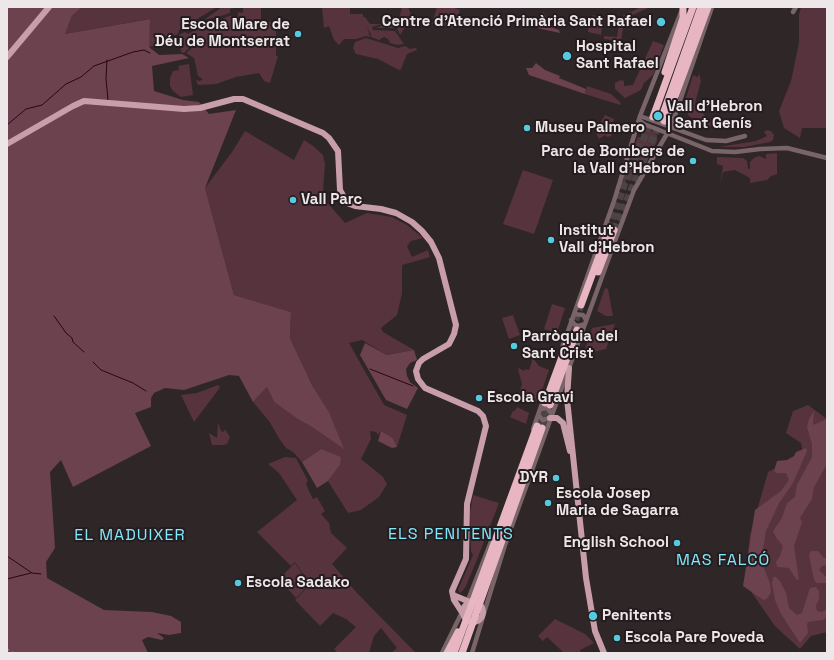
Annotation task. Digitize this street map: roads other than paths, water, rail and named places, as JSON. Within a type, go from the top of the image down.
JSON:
[{"type":"highway","points":[[683,7],[683,18],[651,117],[693,7]]},
{"type":"highway","points":[[701,7],[662,120],[679,87],[708,7]]},
{"type":"highway","points":[[583,306],[611,229]]},
{"type":"highway","points":[[548,404],[575,330]]},
{"type":"highway","points":[[448,653],[539,427],[467,653]]},
{"type":"highway","points":[[454,653],[466,607]]},
{"type":"highway","points":[[462,653],[481,612]]},
{"type":"main road","points":[[7,53],[48,7]]},
{"type":"main road","points":[[7,57],[48,7]]},
{"type":"main road","points":[[7,144],[72,106],[84,101],[184,109],[200,108],[238,98],[247,100],[323,133],[329,138],[338,151],[340,190],[345,201],[355,206],[390,211],[412,222],[422,231],[434,247],[439,258],[455,317],[455,332],[446,346],[421,361],[417,368],[417,377],[420,384],[425,388],[481,413],[486,426],[467,504],[466,557],[453,589],[453,595],[466,607],[468,621],[481,612],[477,603],[466,607]]},
{"type":"main road","points":[[7,148],[73,109],[87,104],[189,112],[236,101],[245,102],[325,138],[332,146],[337,156],[337,188],[342,202],[351,208],[392,215],[411,225],[430,245],[443,274]]},
{"type":"main road","points":[[569,368],[567,392],[573,463],[589,601],[595,631],[604,653]]},
{"type":"main road","points":[[551,416],[557,418],[563,423],[573,463]]},
{"type":"main road","points":[[453,595],[466,607]]},
{"type":"street","points":[[442,653],[466,607],[491,542],[614,201],[640,118],[683,7]]},
{"type":"street","points":[[472,653],[481,612],[633,194],[671,127],[712,7]]},
{"type":"street","points":[[640,118],[715,141],[730,140],[745,136]]},
{"type":"street","points":[[640,118],[644,124],[712,151],[735,152],[787,148],[827,158]]},
{"type":"street","points":[[574,314],[583,315],[586,322]]},
{"type":"street","points":[[572,320],[575,325],[580,326],[586,322]]},
{"type":"street","points":[[540,409],[547,408],[551,416]]},
{"type":"street","points":[[538,415],[543,420],[551,416]]},
{"type":"waterway","points":[[7,125],[26,109],[42,105],[66,84],[81,77],[94,66],[133,52],[144,50],[150,53]]},
{"type":"waterway","points":[[107,60],[106,79],[108,100]]},
{"type":"waterway","points":[[54,316],[66,333],[72,338],[73,342],[84,352]]},
{"type":"waterway","points":[[93,362],[101,370],[133,383],[146,391]]},
{"type":"waterway","points":[[370,369],[413,386]]},
{"type":"waterway","points":[[7,556],[32,573],[41,574]]},
{"type":"waterway","points":[[7,579],[31,573]]},
{"type":"tunnel","points":[[609,229],[627,177],[653,117]]},
{"type":"tunnel","points":[[614,230],[661,120]]},
{"type":"tunnel","points":[[572,330],[581,305]]},
{"type":"tunnel","points":[[537,426],[545,403]]},
{"type":"tunnel","points":[[542,428],[550,405]]},
{"type":"railway","points":[[7,649],[14,653]]},
{"type":"place","name":"Centre d'Atenció Primària Sant Rafael","points":[[661,22]]},
{"type":"place","name":"Escola Mare de Déu de Montserrat","points":[[298,34]]},
{"type":"place","name":"Hospital Sant Rafael","points":[[567,56]]},
{"type":"place","name":"Vall d’Hebron | Sant Genís","points":[[658,116]]},
{"type":"place","name":"Museu Palmero","points":[[527,128]]},
{"type":"place","name":"Parc de Bombers de la Vall d'Hebron","points":[[693,161]]},
{"type":"place","name":"Vall Parc","points":[[293,200]]},
{"type":"place","name":"Institut Vall d'Hebron","points":[[551,240]]},
{"type":"place","name":"Parròquia del Sant Crist","points":[[514,346]]},
{"type":"place","name":"Escola Gravi","points":[[479,398]]},
{"type":"place","name":"DYR","points":[[556,478]]},
{"type":"place","name":"Escola Josep Maria de Sagarra","points":[[548,503]]},
{"type":"place","name":"English School","points":[[677,543]]},
{"type":"place","name":"Escola Sadako","points":[[238,583]]},
{"type":"place","name":"Penitents","points":[[593,616]]},
{"type":"place","name":"Escola Pare Poveda","points":[[617,638]]},
{"type":"district","name":"ELS PENITENTS","points":[[451,535]]},
{"type":"district","name":"EL MADUIXER","points":[[130,536]]},
{"type":"district","name":"MAS FALCÓ","points":[[723,561]]}]
